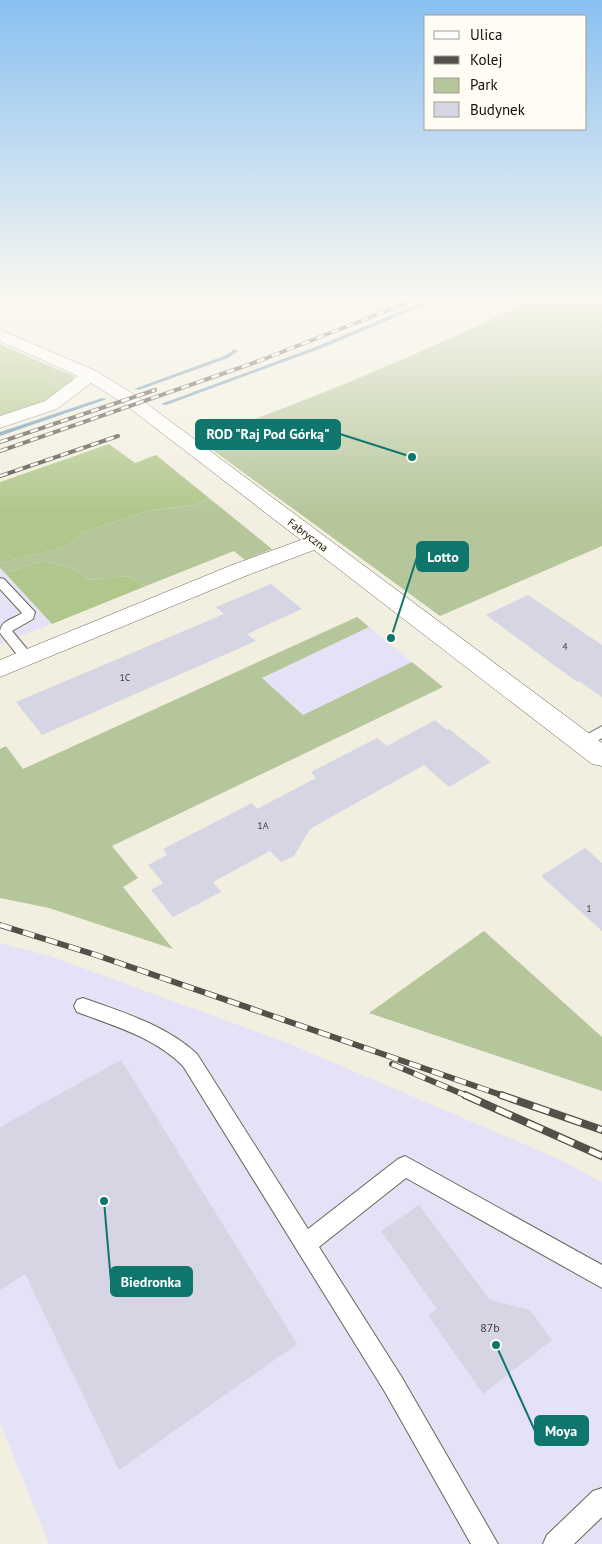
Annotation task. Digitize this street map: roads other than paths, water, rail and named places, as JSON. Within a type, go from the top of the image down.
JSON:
[{"type":"street","name":"Fabryczna","points":[[74,368],[90,375],[136,404],[602,757]]},
{"type":"street","points":[[0,422],[51,406],[90,375]]},
{"type":"street","points":[[0,669],[240,570],[316,542]]},
{"type":"lane","points":[[0,582],[29,612],[28,616],[8,626],[6,631],[27,658]]},
{"type":"lane","points":[[584,743],[602,731]]},
{"type":"lane","points":[[83,1006],[168,1042],[182,1050],[190,1060],[393,1384],[485,1544]]},
{"type":"lane","points":[[306,1244],[405,1166],[602,1277]]},
{"type":"lane","points":[[556,1544],[602,1500]]},
{"type":"waterway","points":[[137,389],[195,368]]},
{"type":"waterway","points":[[164,404],[262,368]]},
{"type":"waterway","points":[[0,434],[104,399]]},
{"type":"railway","points":[[0,451],[239,368]]},
{"type":"railway","points":[[0,442],[155,390]]},
{"type":"railway","points":[[0,476],[118,436]]},
{"type":"railway","points":[[0,925],[96,955],[504,1096]]},
{"type":"railway","points":[[392,1064],[467,1096]]},
{"type":"railway","points":[[465,1095],[602,1156]]},
{"type":"railway","points":[[501,1095],[602,1130]]},
{"type":"place","name":"ROD \"Raj Pod Górką\"","points":[[412,457]]},
{"type":"place","name":"Lotto","points":[[391,638]]},
{"type":"place","name":"Biedronka","points":[[104,1201]]},
{"type":"place","name":"Moya","points":[[496,1345]]}]
